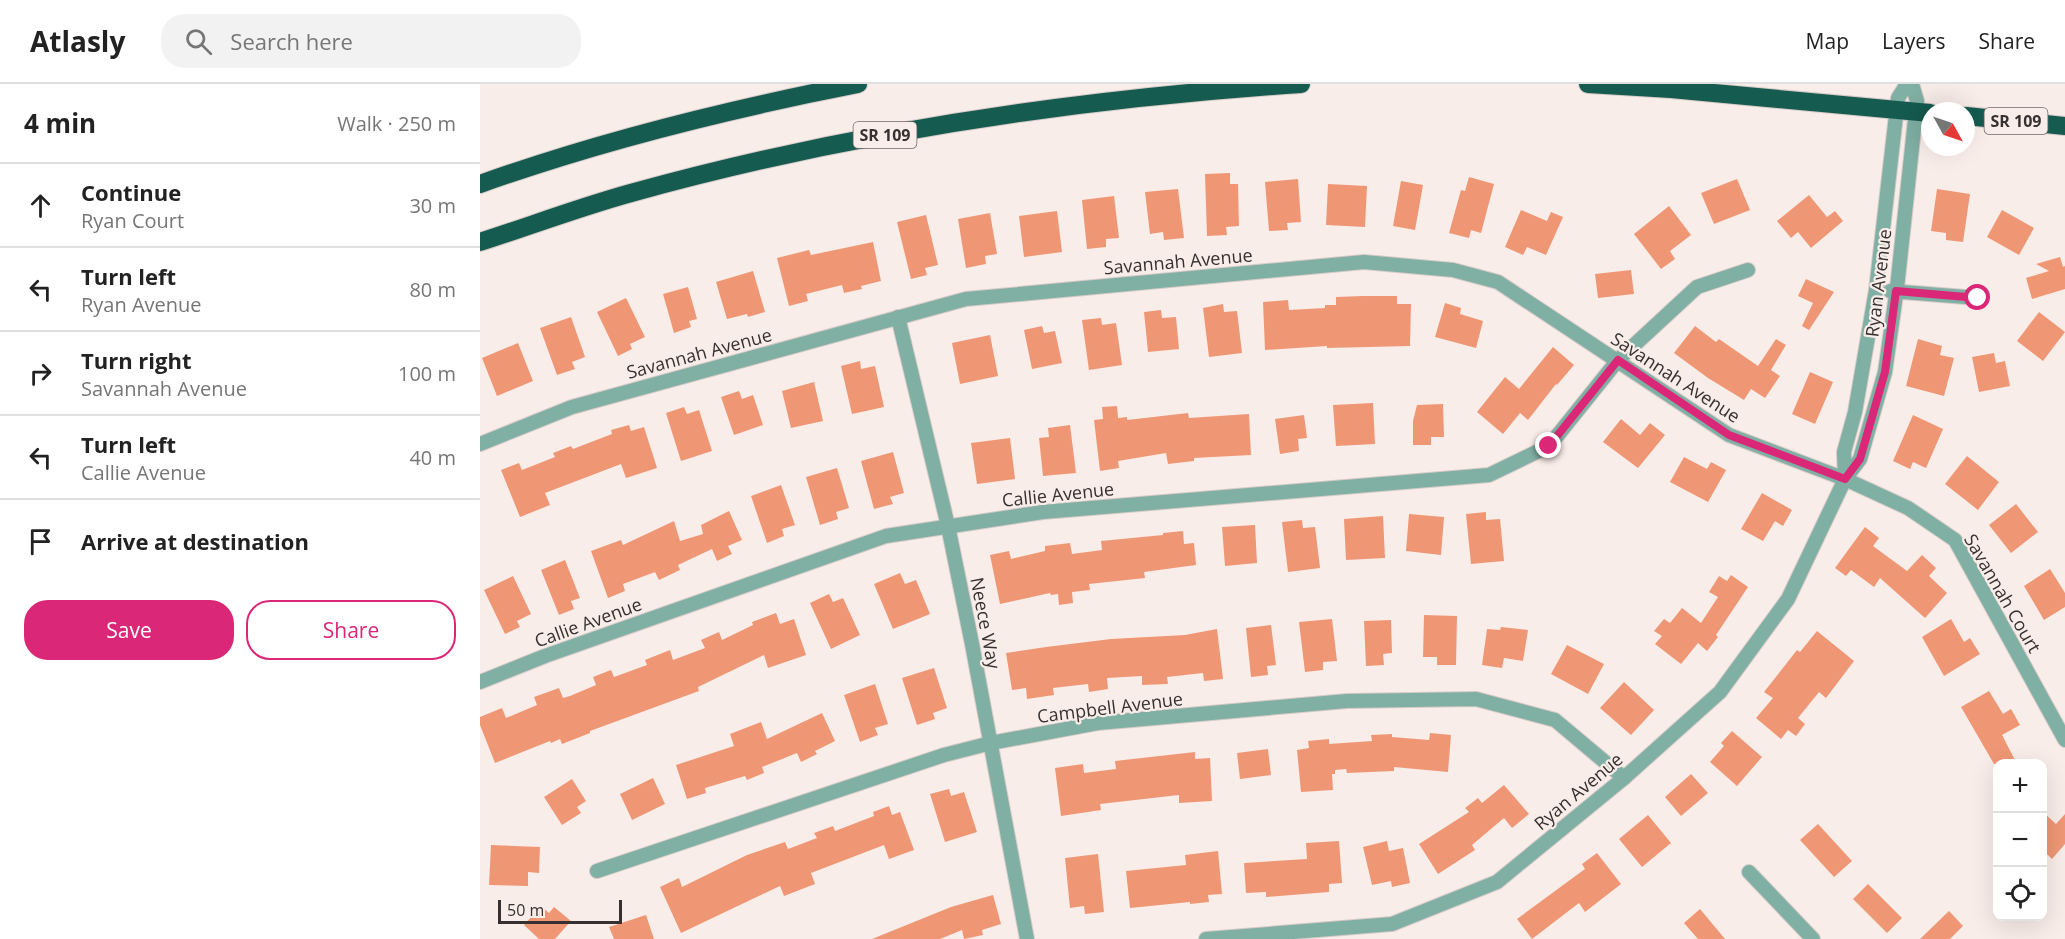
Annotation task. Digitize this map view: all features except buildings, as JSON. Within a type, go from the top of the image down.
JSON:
[{"type":"highway","points":[[480,183],[530,166],[730,111],[858,84]]},
{"type":"highway","name":"SR 109","points":[[480,242],[629,193],[709,173],[927,126],[1100,101],[1193,91],[1301,84]]},
{"type":"highway","points":[[1588,84],[1671,89],[1921,112]]},
{"type":"highway","name":"SR 109","points":[[1975,117],[2065,126]]},
{"type":"street","name":"Ryan Avenue","points":[[1845,479],[1845,452],[1855,412],[1876,290],[1898,98],[1907,84]]},
{"type":"street","name":"Ryan Avenue","points":[[1912,84],[1921,108]]},
{"type":"street","name":"Ryan Avenue","points":[[1206,939],[1302,935],[1392,924],[1497,882],[1624,778],[1720,692],[1788,599],[1845,479],[1860,459],[1885,372],[1921,125]]},
{"type":"street","name":"Savannah Avenue","points":[[480,444],[572,407],[966,298],[1364,262],[1453,270],[1498,282],[1729,435],[1845,479]]},
{"type":"street","name":"Callie Avenue","points":[[480,682],[545,656],[886,536],[1043,512],[1489,475],[1549,446],[1618,360],[1697,287],[1748,270]]},
{"type":"street","points":[[1876,290],[1978,298]]},
{"type":"street","name":"Neece Way","points":[[898,317],[948,526],[1027,939]]},
{"type":"street","name":"Savannah Court","points":[[1845,479],[1908,508],[1955,540],[2065,740]]},
{"type":"street","name":"Campbell Avenue","points":[[597,871],[944,755],[991,743],[1098,723],[1347,700],[1476,699],[1555,720],[1624,778]]},
{"type":"street","points":[[1749,872],[1814,939]]},
{"type":"route","points":[[1549,446],[1618,360],[1729,435],[1845,479],[1860,459],[1885,372],[1896,291],[1978,298]]}]
